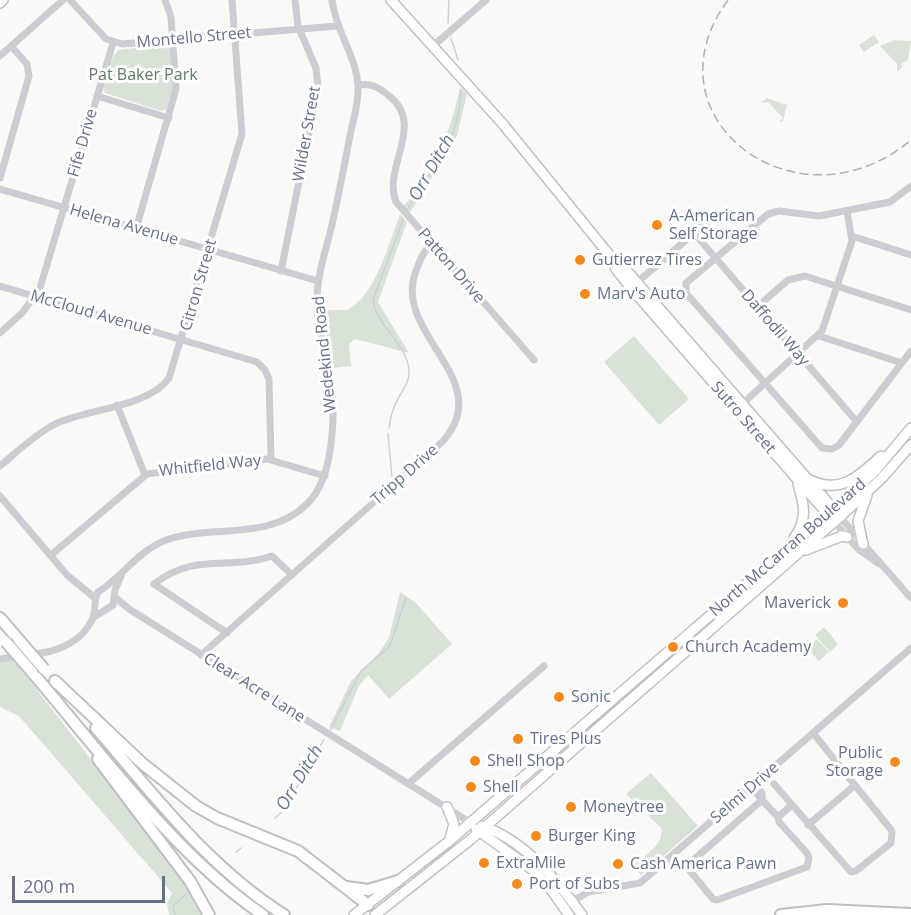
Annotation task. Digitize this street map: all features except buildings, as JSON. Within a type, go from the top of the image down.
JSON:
[{"type":"highway","points":[[0,618],[201,848],[235,879],[284,915]]},
{"type":"highway","points":[[3,638],[173,837],[252,915]]},
{"type":"highway","points":[[55,681],[143,764],[196,807],[298,851],[368,905]]},
{"type":"highway","points":[[58,702],[190,881],[209,915]]},
{"type":"highway","points":[[213,877],[263,915]]},
{"type":"highway","points":[[344,885],[368,890],[398,881]]},
{"type":"highway","points":[[781,915],[827,910],[911,914]]},
{"type":"main road","points":[[0,3],[3,0]]},
{"type":"main road","name":"Sutro Street","points":[[391,0],[502,123],[611,257],[616,269],[634,285],[834,515]]},
{"type":"main road","points":[[781,554],[798,533],[804,518],[802,479],[829,487],[845,485],[909,431]]},
{"type":"main road","name":"North McCarran Boulevard","points":[[378,914],[509,806],[795,555],[875,471],[909,431]]},
{"type":"main road","name":"North McCarran Boulevard","points":[[354,915],[471,823],[781,554],[873,487],[911,445]]},
{"type":"main road","points":[[863,544],[859,529],[860,512],[873,487]]},
{"type":"main road","points":[[795,555],[834,538],[847,537]]},
{"type":"main road","points":[[507,839],[501,824],[509,806]]},
{"type":"main road","points":[[447,807],[454,824],[448,842]]},
{"type":"main road","name":"Clear Acre Lane","points":[[471,823],[507,839],[546,870],[568,908]]},
{"type":"main road","name":"Clear Acre Lane","points":[[482,829],[533,870],[568,908],[582,915]]},
{"type":"main road","points":[[368,905],[378,914]]},
{"type":"street","points":[[0,56],[63,0]]},
{"type":"street","name":"Montello Street","points":[[70,0],[113,43],[122,44],[337,26]]},
{"type":"street","points":[[136,229],[176,89],[171,17],[165,0]]},
{"type":"street","name":"Citron Street","points":[[0,466],[49,428],[76,416],[147,395],[162,386],[172,372],[243,129],[232,0]]},
{"type":"street","name":"Wilder Street","points":[[281,271],[318,87],[316,68],[298,29],[295,0]]},
{"type":"street","name":"Wedekind Road","points":[[101,590],[121,576],[148,550],[165,540],[252,529],[292,515],[311,500],[325,476],[332,404],[330,370],[317,310],[318,281],[356,108],[358,85],[353,62],[337,26],[332,0]]},
{"type":"street","points":[[433,46],[486,0]]},
{"type":"street","name":"Fife Drive","points":[[0,333],[36,297],[113,43]]},
{"type":"street","points":[[0,178],[29,76],[27,64],[11,46]]},
{"type":"street","name":"Patton Drive","points":[[358,85],[370,84],[380,88],[396,101],[402,111],[405,128],[393,184],[394,196],[400,207],[534,360]]},
{"type":"street","points":[[97,96],[169,118]]},
{"type":"street","points":[[911,186],[890,202],[847,211],[813,217],[783,212],[768,214],[714,258],[684,287],[686,293],[818,445],[829,449],[839,445],[911,351]]},
{"type":"street","name":"Helena Avenue","points":[[0,189],[318,281]]},
{"type":"street","points":[[739,407],[819,336],[852,236],[847,211]]},
{"type":"street","points":[[634,285],[707,222]]},
{"type":"street","name":"Daffodil Way","points":[[694,234],[857,422]]},
{"type":"street","points":[[852,236],[911,255]]},
{"type":"street","name":"Tripp Drive","points":[[201,655],[442,442],[453,427],[459,406],[457,388],[413,309],[410,296],[411,281],[422,254],[432,244]]},
{"type":"street","points":[[757,307],[788,280],[799,276],[810,277],[911,310]]},
{"type":"street","name":"McCloud Avenue","points":[[0,286],[252,360],[265,370],[270,385],[271,459]]},
{"type":"street","points":[[819,336],[902,363]]},
{"type":"street","points":[[117,405],[145,475]]},
{"type":"street","name":"Whitfield Way","points":[[51,555],[145,475],[271,459],[325,476]]},
{"type":"street","points":[[0,496],[72,579],[86,589],[99,607],[110,608]]},
{"type":"street","name":"Sutro Street","points":[[834,515],[847,537],[863,554],[886,569]]},
{"type":"street","name":"Sutro Street","points":[[834,515],[911,598]]},
{"type":"street","points":[[227,633],[154,584],[170,571],[188,565],[272,556],[292,575]]},
{"type":"street","name":"Wedekind Road","points":[[115,596],[121,576]]},
{"type":"street","points":[[0,658],[59,649],[75,640],[94,617],[110,608],[115,596],[110,591],[86,589]]},
{"type":"street","points":[[94,617],[95,600],[101,590]]},
{"type":"street","name":"Clear Acre Lane","points":[[115,596],[129,609],[201,655],[471,823]]},
{"type":"street","name":"Clear Acre Lane","points":[[110,608],[129,609]]},
{"type":"street","name":"Selmi Drive","points":[[568,908],[588,892],[640,883],[911,648]]},
{"type":"street","points":[[408,784],[543,666]]},
{"type":"street","points":[[774,784],[850,872],[856,871],[891,843],[892,831],[813,734]]},
{"type":"street","points":[[754,786],[762,793],[762,800],[778,817],[779,822],[807,853],[810,858],[807,867],[717,900],[713,899],[690,871],[691,862],[762,800]]},
{"type":"street","points":[[808,825],[854,786]]},
{"type":"street","points":[[778,817],[792,805]]},
{"type":"green space","points":[[874,35],[879,42],[864,52],[859,45]]},
{"type":"green space","points":[[894,40],[911,41],[908,60],[901,64],[903,66],[897,72],[897,64],[880,46]]},
{"type":"green space","name":"Pat Baker Park","points":[[162,45],[170,49],[172,72],[171,96],[166,110],[161,111],[105,93],[103,88],[113,57],[118,50]]},
{"type":"green space","points":[[460,87],[467,94],[457,136],[410,213],[403,206],[433,166],[447,134]]},
{"type":"green space","points":[[767,98],[787,105],[783,121],[779,122],[783,118],[768,102],[761,103]]},
{"type":"green space","points":[[400,214],[407,222],[378,302],[409,353],[355,339],[349,344],[351,366],[334,368],[322,310],[347,310],[366,293],[380,267]]},
{"type":"green space","points":[[634,336],[689,399],[659,425],[604,362]]},
{"type":"green space","points":[[400,592],[416,603],[452,644],[389,699],[368,675],[359,686],[340,731],[329,727],[351,681],[378,654],[389,638]]},
{"type":"green space","points":[[824,627],[838,644],[830,652],[815,635]]},
{"type":"green space","points":[[817,639],[829,652],[819,661],[807,648]]},
{"type":"green space","points":[[14,660],[185,881],[204,915],[169,915],[167,903],[172,893],[19,716],[0,707],[0,662]]},
{"type":"green space","points":[[651,773],[698,826],[641,875],[633,866],[657,844],[661,828],[626,794]]},
{"type":"waterway","name":"Orr Ditch","points":[[448,23],[449,0]]},
{"type":"waterway","name":"Orr Ditch","points":[[451,38],[458,60]]},
{"type":"waterway","name":"Orr Ditch","points":[[408,209],[449,142],[459,111],[461,91]]},
{"type":"waterway","name":"Orr Ditch","points":[[389,428],[393,410],[406,385],[409,371],[403,352],[380,318],[373,300],[403,220]]},
{"type":"waterway","name":"Orr Ditch","points":[[388,434],[392,477]]},
{"type":"waterway","name":"Orr Ditch","points":[[330,731],[361,671],[390,646],[406,597]]},
{"type":"waterway","name":"Orr Ditch","points":[[275,818],[284,810],[324,739]]},
{"type":"waterway","name":"Orr Ditch","points":[[236,852],[241,848]]},
{"type":"waterway","name":"Orr Ditch","points":[[175,915],[173,906],[187,893]]},
{"type":"railway","points":[[728,0],[706,44],[704,85],[718,121],[744,150],[780,169],[822,175],[867,166],[911,140]]},
{"type":"place","name":"A-American Self Storage","points":[[657,225]]},
{"type":"place","name":"Gutierrez Tires","points":[[580,260]]},
{"type":"place","name":"Marv's Auto","points":[[585,294]]},
{"type":"place","name":"Maverick","points":[[843,603]]},
{"type":"place","name":"Church Academy","points":[[673,647]]},
{"type":"place","name":"Sonic","points":[[559,697]]},
{"type":"place","name":"Tires Plus","points":[[518,739]]},
{"type":"place","name":"Shell Shop","points":[[475,761]]},
{"type":"place","name":"Public Storage","points":[[895,762]]},
{"type":"place","name":"Shell","points":[[471,787]]},
{"type":"place","name":"Moneytree","points":[[571,807]]},
{"type":"place","name":"Burger King","points":[[536,836]]},
{"type":"place","name":"ExtraMile","points":[[484,863]]},
{"type":"place","name":"Cash America Pawn","points":[[618,864]]},
{"type":"place","name":"Port of Subs","points":[[517,884]]}]
